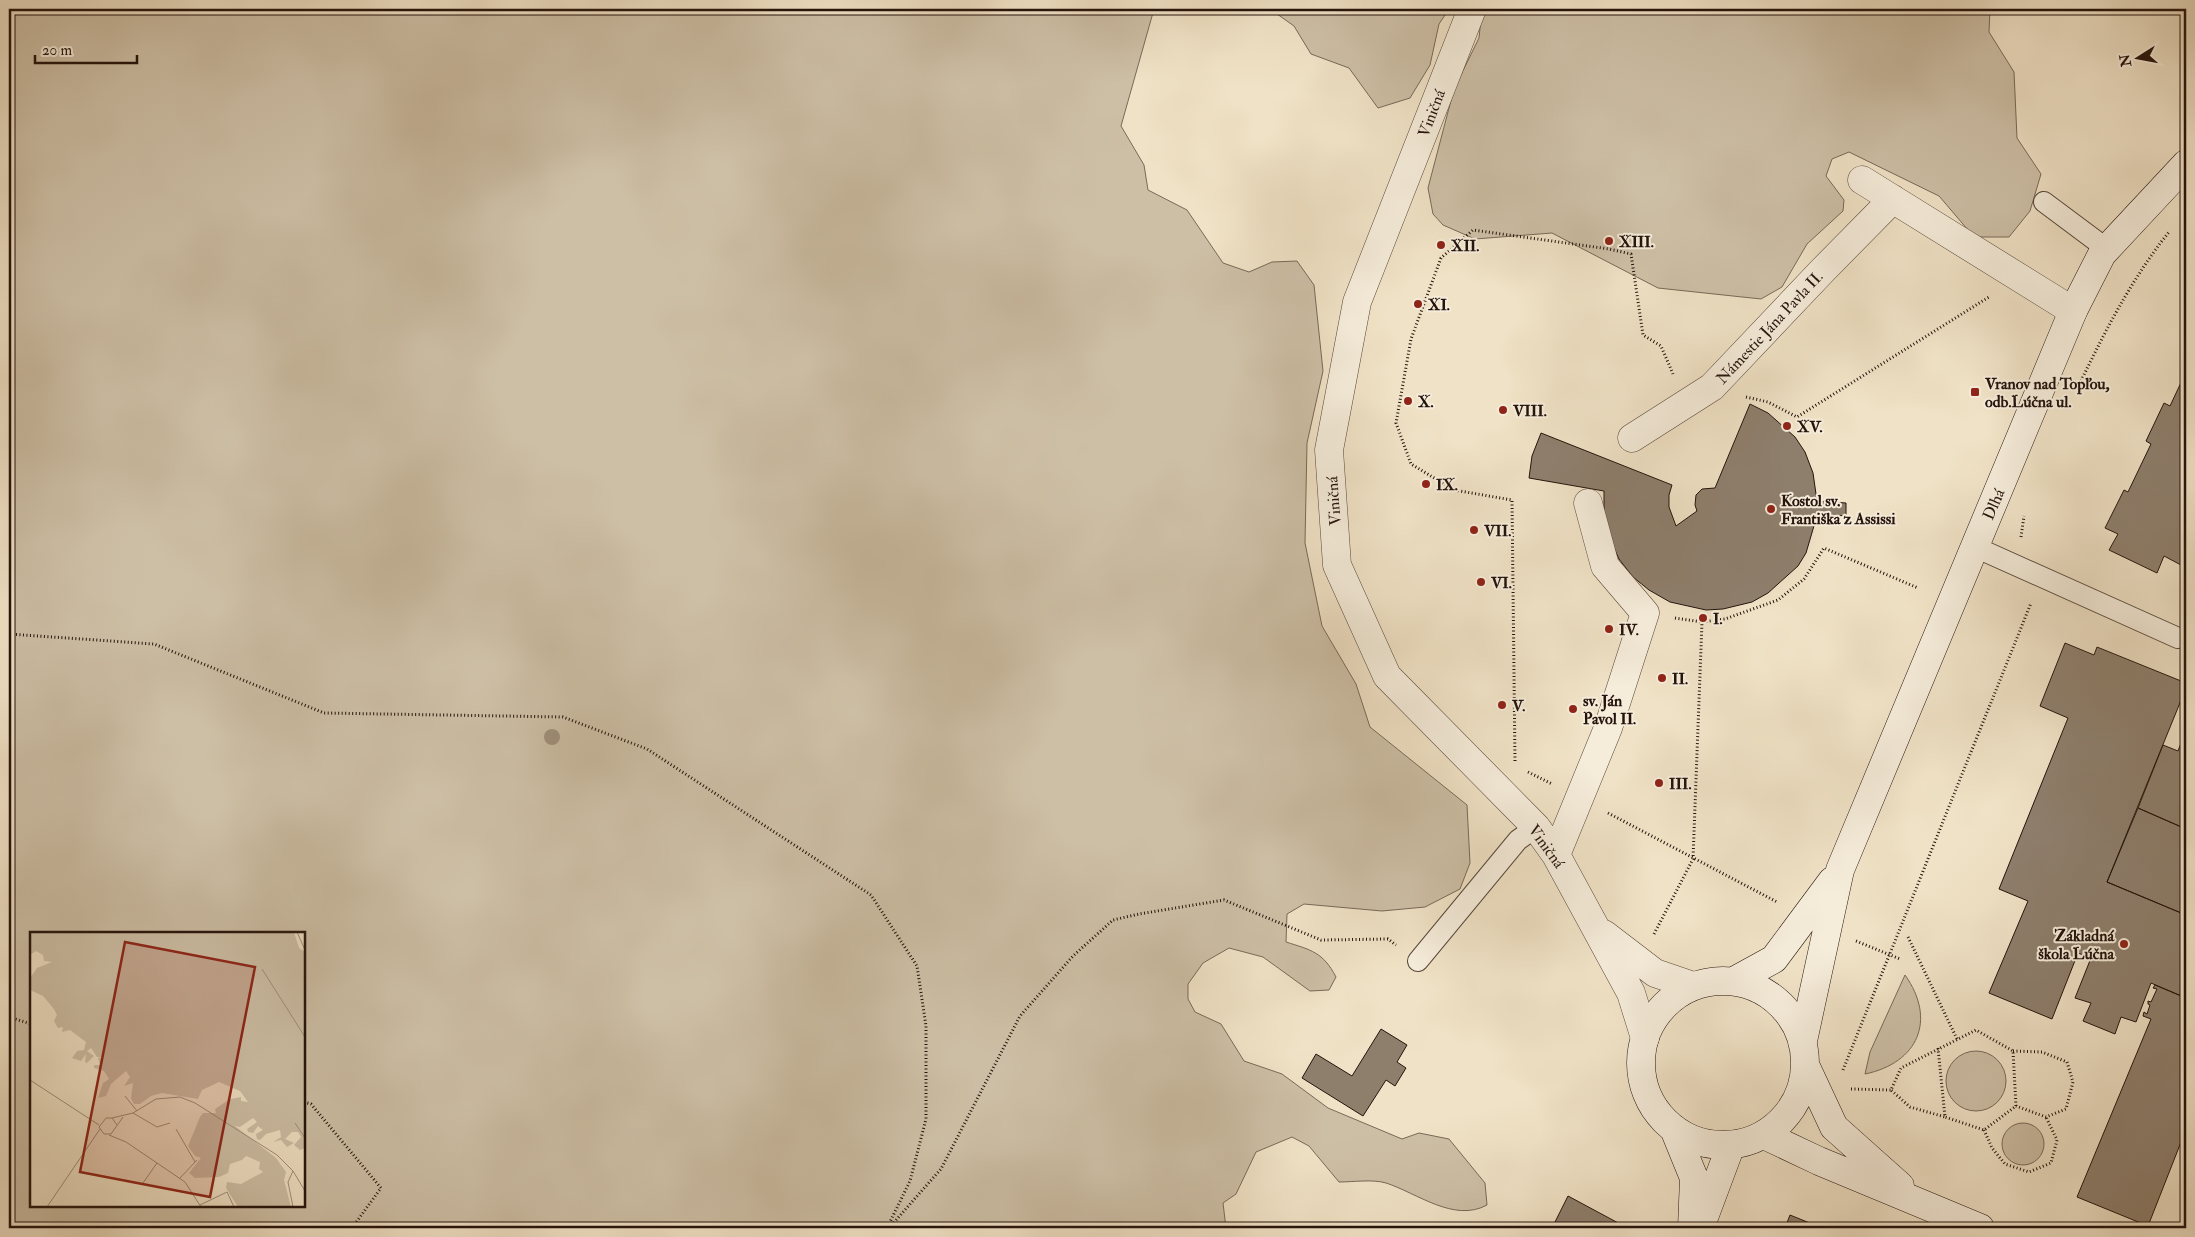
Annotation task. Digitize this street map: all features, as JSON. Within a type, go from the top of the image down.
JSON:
[{"type":"street","name":"Viničná","points":[[1472,9],[1357,302],[1329,450],[1337,565],[1387,676],[1536,827],[1556,854],[1631,993],[1645,1038]]},
{"type":"street","name":"Dlhá","points":[[1840,870],[2073,311],[2106,249],[2186,164]]},
{"type":"street","points":[[1862,180],[2073,311]]},
{"type":"street","name":"Námestie Jána Pavla II.","points":[[1632,438],[1712,387],[1893,199]]},
{"type":"street","points":[[1556,854],[1608,728],[1645,612],[1605,566],[1588,503]]},
{"type":"street","points":[[1734,981],[1774,959],[1799,928],[1840,870]]},
{"type":"street","points":[[1840,870],[1804,1054],[1802,1087],[1794,1106],[1780,1122],[1764,1135],[1748,1142],[1731,1145],[1711,1145],[1692,1139],[1674,1129],[1659,1115],[1649,1097],[1642,1078],[1641,1058],[1645,1038],[1656,1016],[1672,998],[1693,986],[1713,981],[1734,981],[1757,988],[1777,1000],[1793,1019],[1804,1054],[1834,1128],[1916,1201]]},
{"type":"street","points":[[1597,928],[1655,973],[1693,986]]},
{"type":"street","points":[[1674,1129],[1694,1178],[1692,1228]]},
{"type":"street","points":[[1764,1135],[1819,1161],[1980,1228]]},
{"type":"street","points":[[1700,1228],[1731,1145]]},
{"type":"lane","points":[[2044,202],[2106,249]]},
{"type":"lane","points":[[1974,547],[2178,638]]},
{"type":"lane","points":[[1418,961],[1518,840],[1536,827]]},
{"type":"path","points":[[2078,387],[2108,325],[2156,248],[2174,226]]},
{"type":"path","points":[[1515,766],[1512,500],[1454,490],[1411,464],[1396,423],[1411,339],[1441,258],[1473,230],[1609,249],[1631,254],[1643,335],[1661,346],[1674,378]]},
{"type":"path","points":[[1797,417],[2019,278]]},
{"type":"path","points":[[1842,1072],[2032,604],[2021,568],[2020,554],[2025,511]]},
{"type":"path","points":[[1653,937],[1693,859],[1702,622],[1725,619],[1778,600],[1804,579],[1824,548],[1918,588]]},
{"type":"path","points":[[9,634],[154,644],[324,713],[563,717],[646,749],[871,895],[917,966],[926,1026],[926,1119],[910,1181],[888,1228]]},
{"type":"path","points":[[1523,770],[1579,797],[1783,905]]},
{"type":"path","points":[[888,1228],[941,1169],[1020,1016],[1073,956],[1113,920],[1224,900],[1321,940],[1388,939],[1418,961]]},
{"type":"path","points":[[1908,937],[1957,1039]]},
{"type":"path","points":[[1852,939],[1900,959]]},
{"type":"path","points":[[9,1017],[30,1024]]},
{"type":"path","points":[[1891,1090],[1901,1068],[1976,1030],[2013,1051],[2042,1052],[2067,1062],[2073,1082],[2066,1108],[2046,1117]]},
{"type":"path","points":[[1938,1048],[1945,1117]]},
{"type":"path","points":[[2013,1051],[2016,1106]]},
{"type":"path","points":[[1848,1089],[1891,1090],[1910,1107],[1984,1130],[1992,1148],[2005,1164],[2029,1172],[2051,1163],[2057,1140],[2046,1117],[2016,1106]]},
{"type":"path","points":[[305,1102],[311,1104],[380,1188],[352,1228]]},
{"type":"path","points":[[1984,1130],[2016,1106]]},
{"type":"shaded area","points":[[9,9],[1154,9],[1121,126],[1144,165],[1148,190],[1187,210],[1223,263],[1249,272],[1272,262],[1297,261],[1314,285],[1323,371],[1307,443],[1305,543],[1322,626],[1356,684],[1370,727],[1467,805],[1470,863],[1460,889],[1425,907],[1382,911],[1304,904],[1287,914],[1286,942],[1315,953],[1326,962],[1336,977],[1329,990],[1310,991],[1263,957],[1229,948],[1203,963],[1188,984],[1188,999],[1195,1012],[1221,1024],[1244,1061],[1282,1074],[1328,1108],[1402,1139],[1419,1133],[1449,1139],[1485,1183],[1487,1205],[1474,1210],[1449,1209],[1386,1183],[1369,1181],[1339,1182],[1309,1146],[1292,1137],[1256,1152],[1236,1194],[1223,1203],[1226,1228],[9,1228]]},
{"type":"shaded area","points":[[1270,9],[1449,9],[1439,24],[1430,65],[1410,98],[1378,108],[1349,68],[1311,54],[1294,26]]},
{"type":"shaded area","points":[[1482,9],[1990,9],[1989,32],[2014,72],[2017,138],[2041,174],[2030,211],[2009,237],[1974,237],[1939,196],[1849,152],[1832,159],[1826,176],[1844,200],[1843,211],[1807,244],[1782,287],[1761,299],[1658,288],[1552,233],[1475,239],[1443,225],[1433,214],[1428,188],[1454,89],[1479,38]]},
{"type":"shaded area","points":[[1905,975],[1915,992],[1920,1008],[1920,1023],[1917,1037],[1909,1050],[1898,1060],[1883,1068],[1865,1074],[1870,1052]]},
{"type":"shaded area","points":[[1976,1051],[1993,1056],[2001,1064],[2006,1081],[2001,1098],[1993,1106],[1976,1111],[1959,1106],[1951,1098],[1946,1081],[1951,1064],[1959,1056]]},
{"type":"shaded area","points":[[2019,1123],[2027,1123],[2038,1129],[2044,1144],[2038,1159],[2027,1165],[2019,1165],[2008,1159],[2002,1148],[2002,1140],[2008,1129]]},
{"type":"building","points":[[2186,372],[2186,554],[2181,565],[2164,556],[2157,573],[2109,550],[2118,534],[2105,528],[2124,490],[2128,492],[2151,444],[2146,441],[2164,403],[2170,406]]},
{"type":"building","name":"Kostol sv. Františka z Assissi","points":[[1750,404],[1768,413],[1795,437],[1805,452],[1813,473],[1817,501],[1846,503],[1846,515],[1816,519],[1806,553],[1798,566],[1768,593],[1752,602],[1723,609],[1706,610],[1670,602],[1649,590],[1633,577],[1619,559],[1610,539],[1604,517],[1604,491],[1529,478],[1532,456],[1541,433],[1672,485],[1669,495],[1669,507],[1676,526],[1697,511],[1695,505],[1696,495],[1702,489],[1715,488]]},
{"type":"building","points":[[2065,643],[2094,655],[2097,647],[2186,683],[2186,688],[2107,882],[2186,915],[2186,998],[2151,983],[2136,1022],[2121,1017],[2115,1034],[2083,1021],[2091,1003],[2075,998],[2091,958],[2078,953],[2052,1019],[1989,993],[2028,901],[1999,889],[2068,718],[2040,706]]},
{"type":"building","points":[[2186,730],[2186,829],[2138,808],[2163,745],[2178,751]]},
{"type":"building","points":[[2138,808],[2186,829],[2186,915],[2107,882]]},
{"type":"building","points":[[2155,985],[2186,998],[2186,1138],[2183,1137],[2148,1226],[2077,1197],[2151,1019],[2143,1016],[2144,1012],[2147,1014],[2150,1005],[2148,1001],[2151,1002],[2157,989],[2153,988]]},
{"type":"building","points":[[1381,1029],[1407,1045],[1397,1062],[1406,1068],[1395,1086],[1386,1080],[1363,1116],[1302,1078],[1316,1054],[1352,1076]]},
{"type":"building","points":[[1568,1196],[1622,1225],[1621,1228],[1552,1228]]},
{"type":"building","points":[[1790,1215],[1822,1228],[1785,1228]]},
{"type":"place","name":"XIII.","points":[[1609,241]]},
{"type":"place","name":"XII.","points":[[1441,245]]},
{"type":"place","name":"XI.","points":[[1418,304]]},
{"type":"place","name":"Vranov nad Topľou, odb.Lúčna ul.","points":[[1975,392]]},
{"type":"place","name":"X.","points":[[1408,401]]},
{"type":"place","name":"VIII.","points":[[1503,410]]},
{"type":"place","name":"XV.","points":[[1787,426]]},
{"type":"place","name":"IX.","points":[[1426,484]]},
{"type":"place","name":"Kostol sv. Františka z Assissi","points":[[1771,509]]},
{"type":"place","name":"VII.","points":[[1474,530]]},
{"type":"place","name":"VI.","points":[[1481,582]]},
{"type":"place","name":"I.","points":[[1703,618]]},
{"type":"place","name":"IV.","points":[[1609,629]]},
{"type":"place","name":"II.","points":[[1662,678]]},
{"type":"place","name":"V.","points":[[1502,705]]},
{"type":"place","name":"sv. Ján Pavol II.","points":[[1573,709]]},
{"type":"place","name":"III.","points":[[1659,783]]},
{"type":"place","name":"Základná škola Lúčna","points":[[2124,944]]}]
